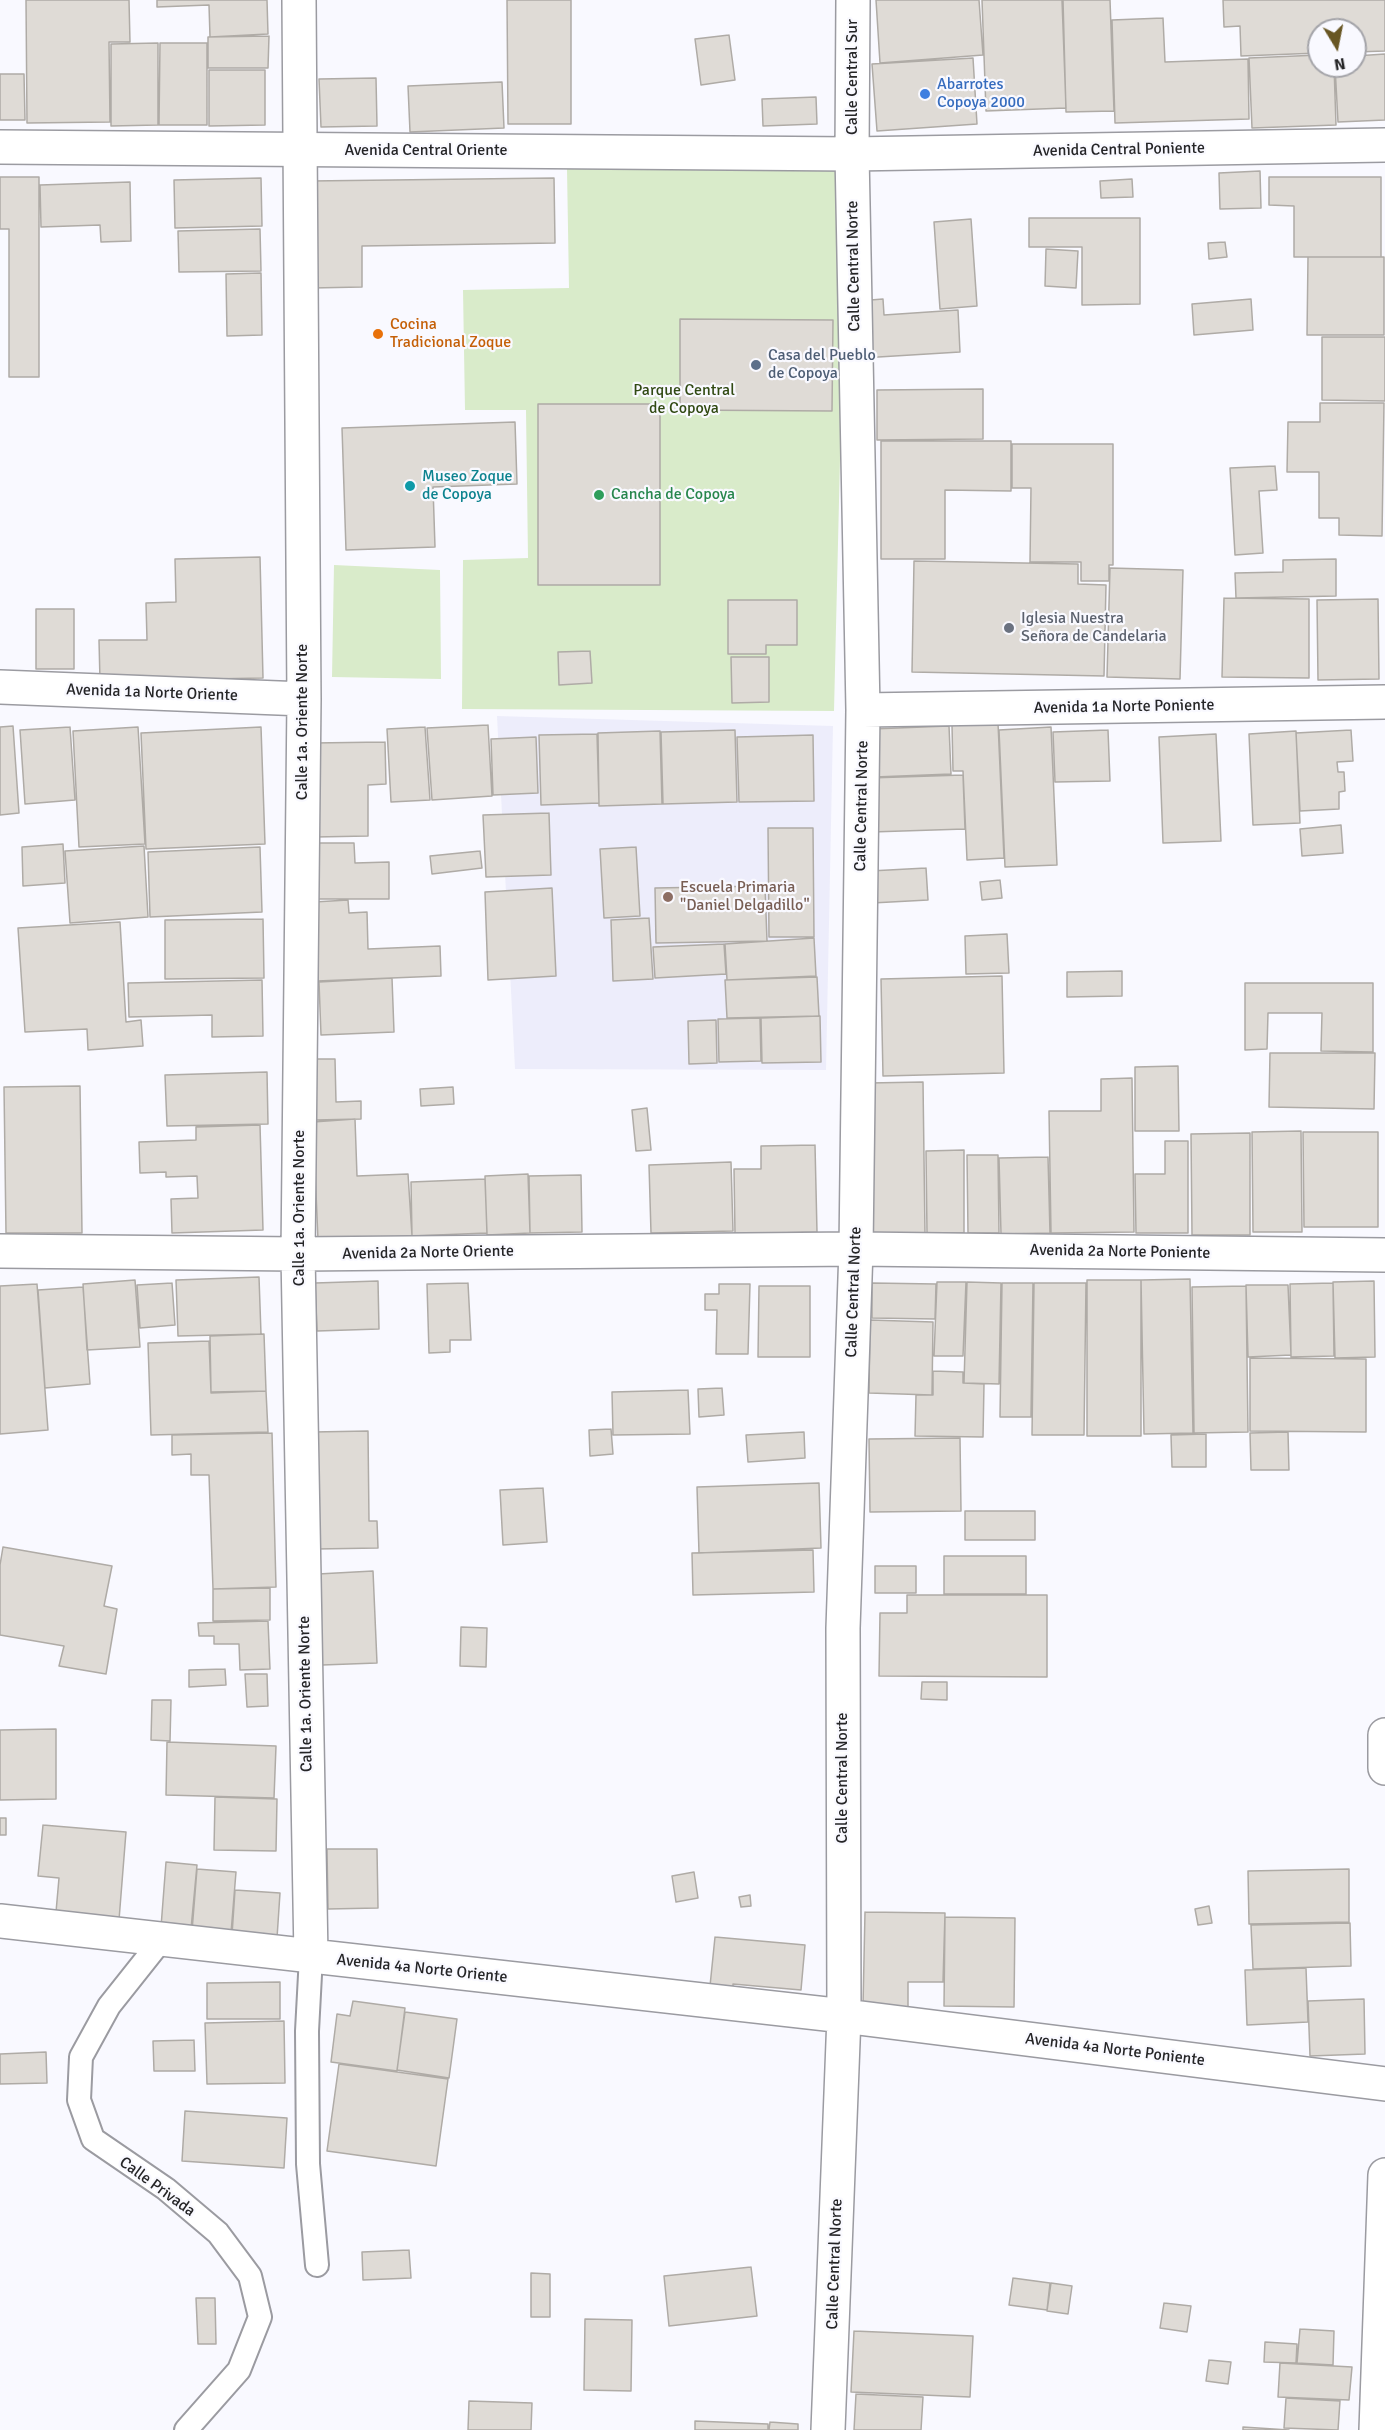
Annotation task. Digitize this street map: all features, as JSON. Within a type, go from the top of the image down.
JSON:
[{"type":"street","name":"Calle 1a. Oriente Norte","points":[[298,0],[304,699],[298,1254],[311,1956]]},
{"type":"street","name":"Calle Central Sur","points":[[852,154],[853,0]]},
{"type":"street","name":"Avenida Central Poniente","points":[[852,154],[1385,145]]},
{"type":"street","name":"Avenida Central Oriente","points":[[0,147],[852,154]]},
{"type":"street","name":"Calle Central Norte","points":[[828,2430],[844,2016],[843,1628],[856,1249],[863,710],[852,154]]},
{"type":"street","name":"Avenida 1a Norte Oriente","points":[[0,687],[304,699]]},
{"type":"street","name":"Avenida 1a Norte Poniente","points":[[863,710],[1385,702]]},
{"type":"street","name":"Avenida 2a Norte Oriente","points":[[0,1251],[298,1254],[856,1249]]},
{"type":"street","name":"Avenida 2a Norte Poniente","points":[[856,1249],[1385,1255]]},
{"type":"street","points":[[1385,1735],[1385,1768]]},
{"type":"street","name":"Avenida 4a Norte Oriente","points":[[0,1921],[844,2016]]},
{"type":"street","name":"Avenida 4a Norte Poniente","points":[[844,2016],[1385,2084]]},
{"type":"street","points":[[1376,2430],[1385,2175]]},
{"type":"lane","name":"Calle Privada","points":[[163,1938],[109,2006],[81,2057],[79,2100],[93,2139],[166,2189],[218,2234],[250,2276],[260,2317],[239,2370],[186,2430]]},
{"type":"lane","name":"Calle 1a. Oriente Norte","points":[[311,1956],[307,2031],[308,2164],[317,2265]]},
{"type":"shaded area","name":"Escuela Primaria \"Daniel Delgadillo\"","points":[[497,716],[833,726],[826,1070],[515,1069]]},
{"type":"green space","name":"Parque Central de Copoya","points":[[847,165],[834,711],[462,709],[463,560],[528,558],[526,410],[465,410],[463,290],[569,288],[567,169]]},
{"type":"green space","points":[[334,565],[440,570],[441,679],[332,677]]},
{"type":"building","points":[[26,0],[129,0],[130,42],[109,42],[110,122],[27,123]]},
{"type":"building","points":[[157,0],[267,0],[268,34],[210,37],[209,5],[157,7]]},
{"type":"building","points":[[507,0],[571,0],[571,124],[508,124]]},
{"type":"building","points":[[876,0],[979,0],[983,55],[880,63]]},
{"type":"building","points":[[982,0],[1062,0],[1066,108],[986,111]]},
{"type":"building","points":[[1063,0],[1110,0],[1114,111],[1066,112]]},
{"type":"building","points":[[1223,0],[1385,0],[1385,51],[1367,52],[1367,18],[1307,18],[1307,53],[1241,56],[1240,26],[1224,27]]},
{"type":"building","points":[[1163,18],[1165,62],[1248,59],[1249,119],[1115,123],[1112,20]]},
{"type":"building","points":[[729,35],[735,80],[701,85],[695,39]]},
{"type":"building","points":[[269,36],[268,68],[208,68],[208,37]]},
{"type":"building","points":[[158,43],[158,125],[111,126],[111,44]]},
{"type":"building","points":[[160,43],[207,43],[207,125],[159,125]]},
{"type":"building","points":[[1385,54],[1385,120],[1338,122],[1336,78],[1367,78],[1367,55]]},
{"type":"building","points":[[1307,56],[1307,78],[1334,78],[1336,125],[1252,128],[1249,58]]},
{"type":"building","name":"Abarrotes Copoya 2000","points":[[973,58],[977,124],[877,131],[872,64]]},
{"type":"building","points":[[209,70],[265,70],[265,125],[209,126]]},
{"type":"building","points":[[0,74],[24,74],[25,120],[0,120]]},
{"type":"building","points":[[376,78],[377,126],[321,127],[319,79]]},
{"type":"building","points":[[502,82],[504,128],[410,132],[408,86]]},
{"type":"building","points":[[816,97],[817,124],[763,126],[762,99]]},
{"type":"building","points":[[1260,171],[1261,208],[1220,209],[1219,173]]},
{"type":"building","points":[[0,177],[39,177],[39,377],[9,377],[9,229],[0,229]]},
{"type":"building","points":[[1269,177],[1381,177],[1381,257],[1294,257],[1294,206],[1269,205]]},
{"type":"building","points":[[261,178],[262,226],[175,228],[174,180]]},
{"type":"building","points":[[554,178],[555,243],[362,246],[362,287],[312,288],[310,181]]},
{"type":"building","points":[[1132,179],[1133,197],[1101,198],[1100,181]]},
{"type":"building","points":[[130,182],[131,241],[101,242],[100,225],[41,227],[40,185]]},
{"type":"building","points":[[1029,218],[1140,218],[1140,304],[1082,305],[1082,247],[1029,247]]},
{"type":"building","points":[[971,219],[977,306],[940,309],[934,222]]},
{"type":"building","points":[[260,229],[261,271],[179,272],[178,231]]},
{"type":"building","points":[[1225,242],[1227,257],[1209,259],[1208,243]]},
{"type":"building","points":[[1046,249],[1078,251],[1076,288],[1045,286]]},
{"type":"building","points":[[1308,257],[1384,257],[1384,335],[1307,335]]},
{"type":"building","points":[[261,273],[262,335],[227,336],[226,274]]},
{"type":"building","points":[[883,299],[884,315],[958,310],[960,352],[862,358],[858,301]]},
{"type":"building","points":[[1251,299],[1253,330],[1194,335],[1192,304]]},
{"type":"building","name":"Casa del Pueblo de Copoya","points":[[680,319],[833,320],[832,411],[680,410]]},
{"type":"building","points":[[1322,337],[1385,337],[1385,401],[1322,400]]},
{"type":"building","points":[[983,389],[983,439],[877,440],[877,390]]},
{"type":"building","points":[[1320,403],[1384,403],[1382,536],[1339,535],[1339,518],[1319,518],[1319,472],[1287,472],[1288,422],[1320,422]]},
{"type":"building","name":"Cancha de Copoya","points":[[538,404],[660,404],[660,585],[538,585]]},
{"type":"building","name":"Museo Zoque de Copoya","points":[[515,422],[517,484],[433,487],[435,547],[346,550],[342,428]]},
{"type":"building","points":[[881,441],[1011,441],[1011,491],[945,490],[945,559],[881,559]]},
{"type":"building","points":[[1012,444],[1113,444],[1113,565],[1109,565],[1109,581],[1081,581],[1081,562],[1030,562],[1031,488],[1012,488]]},
{"type":"building","points":[[1275,466],[1277,490],[1259,491],[1263,553],[1235,555],[1230,468]]},
{"type":"building","points":[[260,557],[263,678],[100,681],[99,640],[147,640],[146,603],[176,602],[175,559]]},
{"type":"building","points":[[1336,559],[1336,596],[1236,598],[1235,573],[1283,572],[1283,560]]},
{"type":"building","name":"Iglesia Nuestra Señora de Candelaria","points":[[914,561],[1078,564],[1078,584],[1106,585],[1104,676],[912,672]]},
{"type":"building","points":[[1110,568],[1183,570],[1180,679],[1107,677]]},
{"type":"building","points":[[1224,598],[1309,599],[1309,678],[1222,677]]},
{"type":"building","points":[[1378,599],[1379,679],[1318,680],[1317,600]]},
{"type":"building","points":[[728,600],[797,600],[797,645],[766,645],[766,654],[728,654]]},
{"type":"building","points":[[36,609],[74,609],[74,669],[36,669]]},
{"type":"building","points":[[590,651],[592,683],[559,685],[558,652]]},
{"type":"building","points":[[731,657],[769,657],[769,702],[732,703]]},
{"type":"building","points":[[998,723],[1004,858],[967,860],[963,771],[953,771],[952,725]]},
{"type":"building","points":[[488,725],[492,796],[432,800],[427,728]]},
{"type":"building","points":[[13,726],[19,813],[0,815],[0,727]]},
{"type":"building","points":[[949,726],[951,774],[875,777],[872,729]]},
{"type":"building","points":[[70,727],[75,800],[25,804],[20,730]]},
{"type":"building","points":[[138,727],[145,844],[79,847],[73,731]]},
{"type":"building","points":[[261,727],[265,844],[146,849],[141,733]]},
{"type":"building","points":[[425,727],[430,800],[391,802],[387,729]]},
{"type":"building","points":[[1051,727],[1057,865],[1005,867],[999,730]]},
{"type":"building","points":[[735,730],[737,802],[663,804],[661,732]]},
{"type":"building","points":[[1108,730],[1110,781],[1055,782],[1053,732]]},
{"type":"building","points":[[1351,730],[1353,761],[1337,762],[1338,772],[1344,772],[1345,791],[1339,792],[1339,809],[1300,811],[1296,733]]},
{"type":"building","points":[[660,731],[662,804],[599,806],[598,733]]},
{"type":"building","points":[[1296,731],[1300,823],[1253,825],[1249,734]]},
{"type":"building","points":[[597,734],[599,803],[541,805],[539,735]]},
{"type":"building","points":[[1216,734],[1221,841],[1163,843],[1159,737]]},
{"type":"building","points":[[813,735],[814,801],[739,802],[737,737]]},
{"type":"building","points":[[536,737],[538,793],[493,795],[491,739]]},
{"type":"building","points":[[385,742],[386,784],[368,785],[368,836],[315,837],[313,743]]},
{"type":"building","points":[[963,775],[965,829],[871,832],[869,778]]},
{"type":"building","points":[[549,813],[551,875],[486,877],[483,815]]},
{"type":"building","points":[[1341,825],[1343,853],[1302,856],[1300,829]]},
{"type":"building","points":[[768,828],[813,828],[814,937],[769,937]]},
{"type":"building","points":[[313,843],[354,843],[355,863],[389,862],[389,899],[313,899]]},
{"type":"building","points":[[63,844],[65,883],[23,886],[22,847]]},
{"type":"building","points":[[144,846],[148,917],[70,923],[65,851]]},
{"type":"building","points":[[260,847],[262,912],[150,917],[148,852]]},
{"type":"building","points":[[636,847],[640,916],[604,918],[600,849]]},
{"type":"building","points":[[480,851],[482,868],[432,874],[430,856]]},
{"type":"building","points":[[926,868],[928,900],[872,903],[870,871]]},
{"type":"building","points":[[1000,880],[1002,898],[982,900],[980,882]]},
{"type":"building","points":[[765,886],[767,941],[656,943],[655,888]]},
{"type":"building","points":[[552,888],[556,976],[488,980],[485,892]]},
{"type":"building","points":[[348,900],[349,913],[367,912],[368,949],[440,946],[441,976],[317,981],[314,902]]},
{"type":"building","points":[[649,918],[653,979],[613,981],[611,920]]},
{"type":"building","points":[[263,919],[264,978],[165,979],[165,920]]},
{"type":"building","points":[[120,922],[126,1022],[141,1020],[143,1046],[88,1050],[87,1029],[25,1032],[18,928]]},
{"type":"building","points":[[1007,934],[1009,973],[966,974],[965,936]]},
{"type":"building","points":[[814,938],[816,976],[727,980],[725,944]]},
{"type":"building","points":[[724,944],[726,974],[655,978],[653,947]]},
{"type":"building","points":[[1122,971],[1122,996],[1067,997],[1067,972]]},
{"type":"building","points":[[1002,976],[1004,1073],[883,1076],[881,979]]},
{"type":"building","points":[[817,977],[819,1016],[727,1018],[725,980]]},
{"type":"building","points":[[392,978],[394,1032],[321,1035],[319,982]]},
{"type":"building","points":[[262,980],[263,1036],[212,1037],[212,1015],[129,1017],[128,983]]},
{"type":"building","points":[[1245,983],[1373,983],[1373,1052],[1321,1051],[1322,1013],[1268,1013],[1267,1049],[1245,1050]]},
{"type":"building","points":[[820,1016],[821,1062],[762,1063],[761,1018]]},
{"type":"building","points":[[760,1018],[761,1061],[719,1062],[718,1019]]},
{"type":"building","points":[[716,1020],[717,1063],[689,1064],[688,1021]]},
{"type":"building","points":[[1270,1053],[1375,1053],[1374,1109],[1269,1107]]},
{"type":"building","points":[[313,1059],[335,1059],[336,1102],[361,1101],[361,1119],[315,1120]]},
{"type":"building","points":[[1178,1066],[1179,1131],[1135,1131],[1135,1067]]},
{"type":"building","points":[[267,1072],[268,1124],[167,1126],[165,1075]]},
{"type":"building","points":[[1132,1078],[1134,1232],[1051,1233],[1049,1111],[1101,1111],[1101,1079]]},
{"type":"building","points":[[923,1082],[925,1234],[871,1235],[869,1083]]},
{"type":"building","points":[[80,1086],[82,1233],[6,1233],[4,1087]]},
{"type":"building","points":[[453,1087],[454,1104],[421,1106],[420,1089]]},
{"type":"building","points":[[647,1108],[651,1150],[636,1151],[632,1110]]},
{"type":"building","points":[[355,1119],[357,1176],[408,1174],[412,1236],[318,1240],[313,1122]]},
{"type":"building","points":[[260,1125],[263,1230],[172,1233],[171,1199],[198,1198],[197,1176],[166,1177],[166,1172],[140,1173],[139,1142],[196,1140],[196,1127]]},
{"type":"building","points":[[1301,1131],[1302,1232],[1253,1232],[1252,1132]]},
{"type":"building","points":[[1303,1132],[1378,1132],[1378,1227],[1304,1227]]},
{"type":"building","points":[[1250,1133],[1250,1235],[1192,1235],[1191,1134]]},
{"type":"building","points":[[1165,1141],[1188,1141],[1188,1233],[1136,1233],[1135,1174],[1165,1174]]},
{"type":"building","points":[[815,1145],[817,1232],[735,1234],[734,1169],[761,1169],[761,1146]]},
{"type":"building","points":[[964,1150],[964,1233],[927,1233],[926,1151]]},
{"type":"building","points":[[967,1155],[998,1155],[999,1233],[968,1233]]},
{"type":"building","points":[[1048,1157],[1050,1233],[1001,1234],[999,1158]]},
{"type":"building","points":[[731,1162],[733,1231],[651,1233],[649,1165]]},
{"type":"building","points":[[528,1174],[530,1233],[487,1235],[485,1176]]},
{"type":"building","points":[[581,1175],[582,1232],[530,1233],[529,1176]]},
{"type":"building","points":[[485,1179],[487,1233],[412,1236],[411,1182]]},
{"type":"building","points":[[259,1277],[261,1334],[178,1336],[176,1280]]},
{"type":"building","points":[[1190,1279],[1193,1433],[1144,1434],[1141,1280]]},
{"type":"building","points":[[135,1280],[140,1347],[87,1350],[83,1284]]},
{"type":"building","points":[[1087,1280],[1141,1280],[1141,1436],[1087,1436]]},
{"type":"building","points":[[378,1281],[379,1329],[317,1331],[315,1283]]},
{"type":"building","points":[[1374,1281],[1375,1357],[1335,1358],[1333,1282]]},
{"type":"building","points":[[937,1282],[966,1282],[963,1356],[934,1356]]},
{"type":"building","points":[[967,1282],[1001,1283],[999,1384],[964,1383]]},
{"type":"building","points":[[172,1283],[175,1325],[140,1328],[137,1285]]},
{"type":"building","points":[[468,1283],[471,1340],[450,1340],[450,1352],[429,1353],[427,1284]]},
{"type":"building","points":[[872,1283],[936,1284],[935,1319],[872,1318]]},
{"type":"building","points":[[1002,1283],[1033,1283],[1031,1417],[1000,1417]]},
{"type":"building","points":[[1034,1283],[1086,1283],[1084,1435],[1032,1435]]},
{"type":"building","points":[[1333,1283],[1334,1356],[1291,1357],[1290,1284]]},
{"type":"building","points":[[37,1284],[48,1430],[0,1434],[0,1286]]},
{"type":"building","points":[[719,1284],[750,1284],[748,1354],[716,1354],[717,1310],[705,1310],[705,1294],[719,1294]]},
{"type":"building","points":[[1246,1285],[1288,1285],[1291,1355],[1248,1357]]},
{"type":"building","points":[[759,1286],[810,1286],[810,1357],[758,1357]]},
{"type":"building","points":[[1246,1286],[1248,1432],[1194,1433],[1192,1287]]},
{"type":"building","points":[[83,1287],[90,1384],[45,1388],[38,1290]]},
{"type":"building","points":[[870,1320],[933,1322],[932,1395],[869,1393]]},
{"type":"building","points":[[264,1334],[266,1391],[211,1392],[210,1336]]},
{"type":"building","points":[[209,1341],[211,1393],[266,1391],[268,1432],[151,1435],[148,1343]]},
{"type":"building","points":[[1250,1358],[1366,1359],[1366,1432],[1250,1431]]},
{"type":"building","points":[[933,1371],[963,1372],[963,1383],[984,1384],[983,1437],[915,1436],[916,1395],[933,1395]]},
{"type":"building","points":[[722,1388],[724,1415],[699,1417],[698,1389]]},
{"type":"building","points":[[688,1390],[690,1434],[613,1435],[612,1392]]},
{"type":"building","points":[[611,1429],[613,1454],[590,1456],[589,1430]]},
{"type":"building","points":[[368,1431],[369,1521],[377,1521],[378,1548],[316,1549],[313,1432]]},
{"type":"building","points":[[804,1432],[805,1458],[748,1462],[746,1435]]},
{"type":"building","points":[[1288,1432],[1289,1470],[1251,1470],[1250,1433]]},
{"type":"building","points":[[272,1433],[276,1587],[213,1589],[209,1475],[191,1475],[191,1454],[172,1455],[172,1435]]},
{"type":"building","points":[[1206,1434],[1206,1467],[1172,1467],[1171,1435]]},
{"type":"building","points":[[960,1438],[961,1511],[870,1512],[869,1439]]},
{"type":"building","points":[[819,1483],[821,1548],[699,1553],[697,1487]]},
{"type":"building","points":[[543,1488],[547,1542],[503,1545],[500,1490]]},
{"type":"building","points":[[965,1511],[1035,1511],[1035,1540],[965,1540]]},
{"type":"building","points":[[3,1547],[112,1566],[104,1606],[117,1609],[106,1674],[59,1666],[64,1646],[0,1635],[0,1565]]},
{"type":"building","points":[[813,1550],[814,1592],[693,1595],[692,1553]]},
{"type":"building","points":[[944,1556],[1026,1556],[1026,1594],[944,1594]]},
{"type":"building","points":[[875,1566],[916,1566],[916,1593],[875,1593]]},
{"type":"building","points":[[373,1571],[377,1663],[322,1665],[318,1574]]},
{"type":"building","points":[[270,1588],[270,1620],[213,1621],[213,1589]]},
{"type":"building","points":[[907,1595],[1047,1595],[1047,1677],[879,1676],[880,1613],[907,1613]]},
{"type":"building","points":[[268,1621],[270,1669],[240,1670],[239,1644],[214,1644],[214,1636],[199,1636],[198,1623]]},
{"type":"building","points":[[461,1627],[487,1628],[486,1667],[460,1666]]},
{"type":"building","points":[[225,1669],[226,1685],[189,1687],[189,1670]]},
{"type":"building","points":[[245,1674],[267,1674],[268,1706],[247,1707]]},
{"type":"building","points":[[922,1682],[947,1682],[947,1700],[921,1699]]},
{"type":"building","points":[[152,1700],[171,1700],[170,1741],[151,1740]]},
{"type":"building","points":[[56,1729],[56,1799],[0,1800],[0,1730]]},
{"type":"building","points":[[167,1742],[276,1746],[274,1798],[166,1795]]},
{"type":"building","points":[[215,1797],[277,1799],[276,1851],[214,1850]]},
{"type":"building","points":[[0,1818],[6,1818],[6,1835],[0,1835]]},
{"type":"building","points":[[43,1825],[126,1832],[119,1920],[56,1912],[59,1878],[38,1876]]},
{"type":"building","points":[[327,1849],[377,1849],[378,1908],[328,1909]]},
{"type":"building","points":[[166,1862],[197,1865],[191,1929],[161,1927]]},
{"type":"building","points":[[197,1869],[236,1872],[231,1933],[192,1931]]},
{"type":"building","points":[[1349,1869],[1349,1922],[1249,1924],[1248,1871]]},
{"type":"building","points":[[694,1872],[698,1898],[676,1902],[672,1876]]},
{"type":"building","points":[[235,1890],[280,1893],[277,1938],[232,1935]]},
{"type":"building","points":[[750,1895],[751,1906],[741,1907],[739,1897]]},
{"type":"building","points":[[1209,1906],[1212,1923],[1198,1925],[1195,1909]]},
{"type":"building","points":[[865,1912],[945,1913],[943,1982],[908,1982],[908,2007],[863,2006]]},
{"type":"building","points":[[945,1917],[1015,1918],[1014,2007],[944,2006]]},
{"type":"building","points":[[1350,1923],[1351,1966],[1253,1969],[1251,1925]]},
{"type":"building","points":[[715,1937],[805,1945],[801,1990],[733,1984],[733,1988],[710,1986]]},
{"type":"building","points":[[1306,1968],[1308,2022],[1247,2025],[1245,1970]]},
{"type":"building","points":[[280,1982],[280,2019],[207,2019],[207,1983]]},
{"type":"building","points":[[1364,1999],[1365,2054],[1310,2056],[1308,2001]]},
{"type":"building","points":[[353,2001],[405,2008],[397,2071],[331,2062],[337,2014],[350,2016]]},
{"type":"building","points":[[405,2012],[457,2019],[449,2078],[397,2070]]},
{"type":"building","points":[[284,2021],[285,2083],[207,2084],[205,2023]]},
{"type":"building","points":[[194,2040],[195,2071],[154,2071],[153,2041]]},
{"type":"building","points":[[46,2052],[47,2083],[0,2084],[0,2054]]},
{"type":"building","points":[[339,2064],[448,2079],[436,2166],[327,2151]]},
{"type":"building","points":[[185,2111],[287,2118],[284,2168],[182,2161]]},
{"type":"building","points":[[409,2250],[411,2278],[363,2280],[362,2252]]},
{"type":"building","points":[[751,2267],[757,2316],[669,2326],[664,2276]]},
{"type":"building","points":[[531,2273],[550,2274],[550,2317],[531,2317]]},
{"type":"building","points":[[1013,2278],[1050,2283],[1047,2310],[1009,2305]]},
{"type":"building","points":[[1051,2283],[1072,2286],[1068,2314],[1047,2311]]},
{"type":"building","points":[[196,2298],[215,2298],[216,2344],[198,2344]]},
{"type":"building","points":[[1164,2303],[1191,2306],[1187,2332],[1160,2328]]},
{"type":"building","points":[[585,2319],[632,2320],[631,2391],[584,2390]]},
{"type":"building","points":[[1300,2329],[1334,2331],[1333,2365],[1297,2363]]},
{"type":"building","points":[[854,2331],[973,2336],[970,2397],[851,2392]]},
{"type":"building","points":[[1265,2342],[1297,2344],[1296,2363],[1264,2362]]},
{"type":"building","points":[[1209,2360],[1231,2362],[1228,2384],[1206,2381]]},
{"type":"building","points":[[1280,2363],[1352,2367],[1349,2400],[1278,2397]]},
{"type":"building","points":[[856,2394],[923,2397],[921,2430],[854,2430]]},
{"type":"building","points":[[1286,2398],[1340,2401],[1338,2430],[1284,2428]]},
{"type":"building","points":[[469,2401],[532,2403],[531,2430],[468,2430]]},
{"type":"building","points":[[695,2421],[768,2424],[768,2430],[695,2430]]},
{"type":"building","points":[[770,2422],[798,2424],[798,2430],[769,2430]]},
{"type":"building","points":[[1243,2427],[1289,2430],[1243,2430]]},
{"type":"place","name":"Abarrotes Copoya 2000","points":[[925,94]]},
{"type":"place","name":"Cocina Tradicional Zoque","points":[[378,334]]},
{"type":"place","name":"Casa del Pueblo de Copoya","points":[[756,365]]},
{"type":"place","name":"Museo Zoque de Copoya","points":[[410,486]]},
{"type":"place","name":"Cancha de Copoya","points":[[599,495]]},
{"type":"place","name":"Iglesia Nuestra Señora de Candelaria","points":[[1009,628]]},
{"type":"place","name":"Escuela Primaria \"Daniel Delgadillo\"","points":[[668,897]]}]
